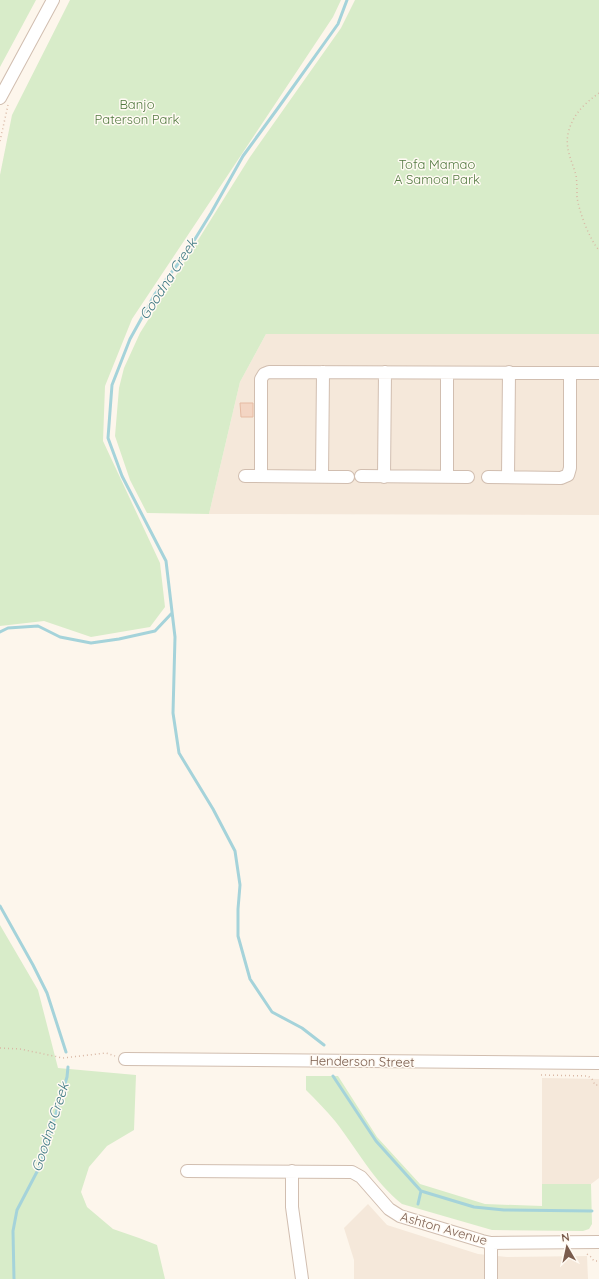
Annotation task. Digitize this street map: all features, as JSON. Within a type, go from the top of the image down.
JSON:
[{"type":"street","points":[[0,98],[53,0]]},
{"type":"street","points":[[261,476],[262,376],[269,372],[599,373]]},
{"type":"street","points":[[322,476],[323,372]]},
{"type":"street","points":[[384,476],[385,372]]},
{"type":"street","points":[[508,477],[510,372]]},
{"type":"street","points":[[447,373],[447,477]]},
{"type":"street","points":[[488,477],[561,478],[568,475],[570,468],[570,373]]},
{"type":"street","points":[[244,476],[348,476]]},
{"type":"street","points":[[361,476],[468,477]]},
{"type":"street","name":"Henderson Street","points":[[124,1059],[599,1063]]},
{"type":"street","name":"Ashton Avenue","points":[[187,1171],[352,1172],[361,1177],[389,1209],[400,1216],[491,1243],[599,1242]]},
{"type":"street","points":[[292,1171],[292,1207],[302,1279]]},
{"type":"street","points":[[491,1243],[491,1279]]},
{"type":"path","points":[[599,93],[580,109],[568,132],[567,141],[568,152],[576,177],[577,197],[581,212],[590,239],[599,250]]},
{"type":"path","points":[[0,1048],[20,1049],[63,1058],[106,1054],[124,1059]]},
{"type":"path","points":[[541,1076],[588,1076],[595,1085],[599,1085]]},
{"type":"shaded area","points":[[266,334],[599,334],[599,515],[209,514],[240,382]]},
{"type":"shaded area","points":[[542,1078],[599,1079],[599,1178],[591,1184],[542,1184]]},
{"type":"shaded area","points":[[368,1204],[387,1225],[478,1254],[507,1257],[587,1256],[588,1279],[354,1279],[354,1260],[344,1228]]},
{"type":"green space","points":[[0,0],[36,0],[0,67]]},
{"type":"green space","name":"Banjo Paterson Park","points":[[70,0],[341,0],[333,17],[132,319],[105,386],[103,441],[160,563],[165,607],[150,627],[91,637],[44,621],[0,626],[0,175],[12,115]]},
{"type":"green space","name":"Tofa Mamao A Samoa Park","points":[[355,0],[599,0],[599,334],[266,334],[240,382],[209,514],[147,513],[130,480],[115,436],[119,388],[124,368],[140,333],[250,157],[341,28]]},
{"type":"green space","points":[[0,925],[38,990],[58,1068],[136,1075],[134,1130],[107,1146],[89,1167],[81,1192],[87,1207],[113,1229],[157,1245],[165,1279],[0,1279]]},
{"type":"green space","points":[[306,1076],[338,1076],[377,1137],[420,1184],[485,1204],[542,1206],[542,1184],[591,1184],[592,1224],[589,1229],[583,1231],[492,1230],[402,1204],[383,1186],[366,1165],[335,1121],[306,1090]]},
{"type":"building","points":[[240,403],[253,403],[253,417],[241,417]]},
{"type":"waterway","name":"Goodna Creek","points":[[324,1045],[302,1028],[272,1012],[250,979],[238,936],[240,885],[235,851],[213,809],[179,753],[173,713],[175,637],[166,561],[122,476],[108,438],[112,385],[130,339],[155,294],[187,252],[243,156],[338,24],[347,0]]},
{"type":"waterway","name":"Goodna Creek","points":[[0,632],[8,628],[38,626],[60,637],[91,643],[119,639],[155,631],[172,613]]},
{"type":"waterway","name":"Goodna Creek","points":[[0,906],[47,993],[66,1052]]},
{"type":"waterway","name":"Goodna Creek","points":[[14,1279],[13,1231],[17,1210],[40,1166],[67,1077],[68,1067]]},
{"type":"waterway","points":[[333,1076],[376,1141],[421,1191],[474,1207],[504,1210],[592,1211]]},
{"type":"waterway","points":[[418,1204],[421,1191]]}]
